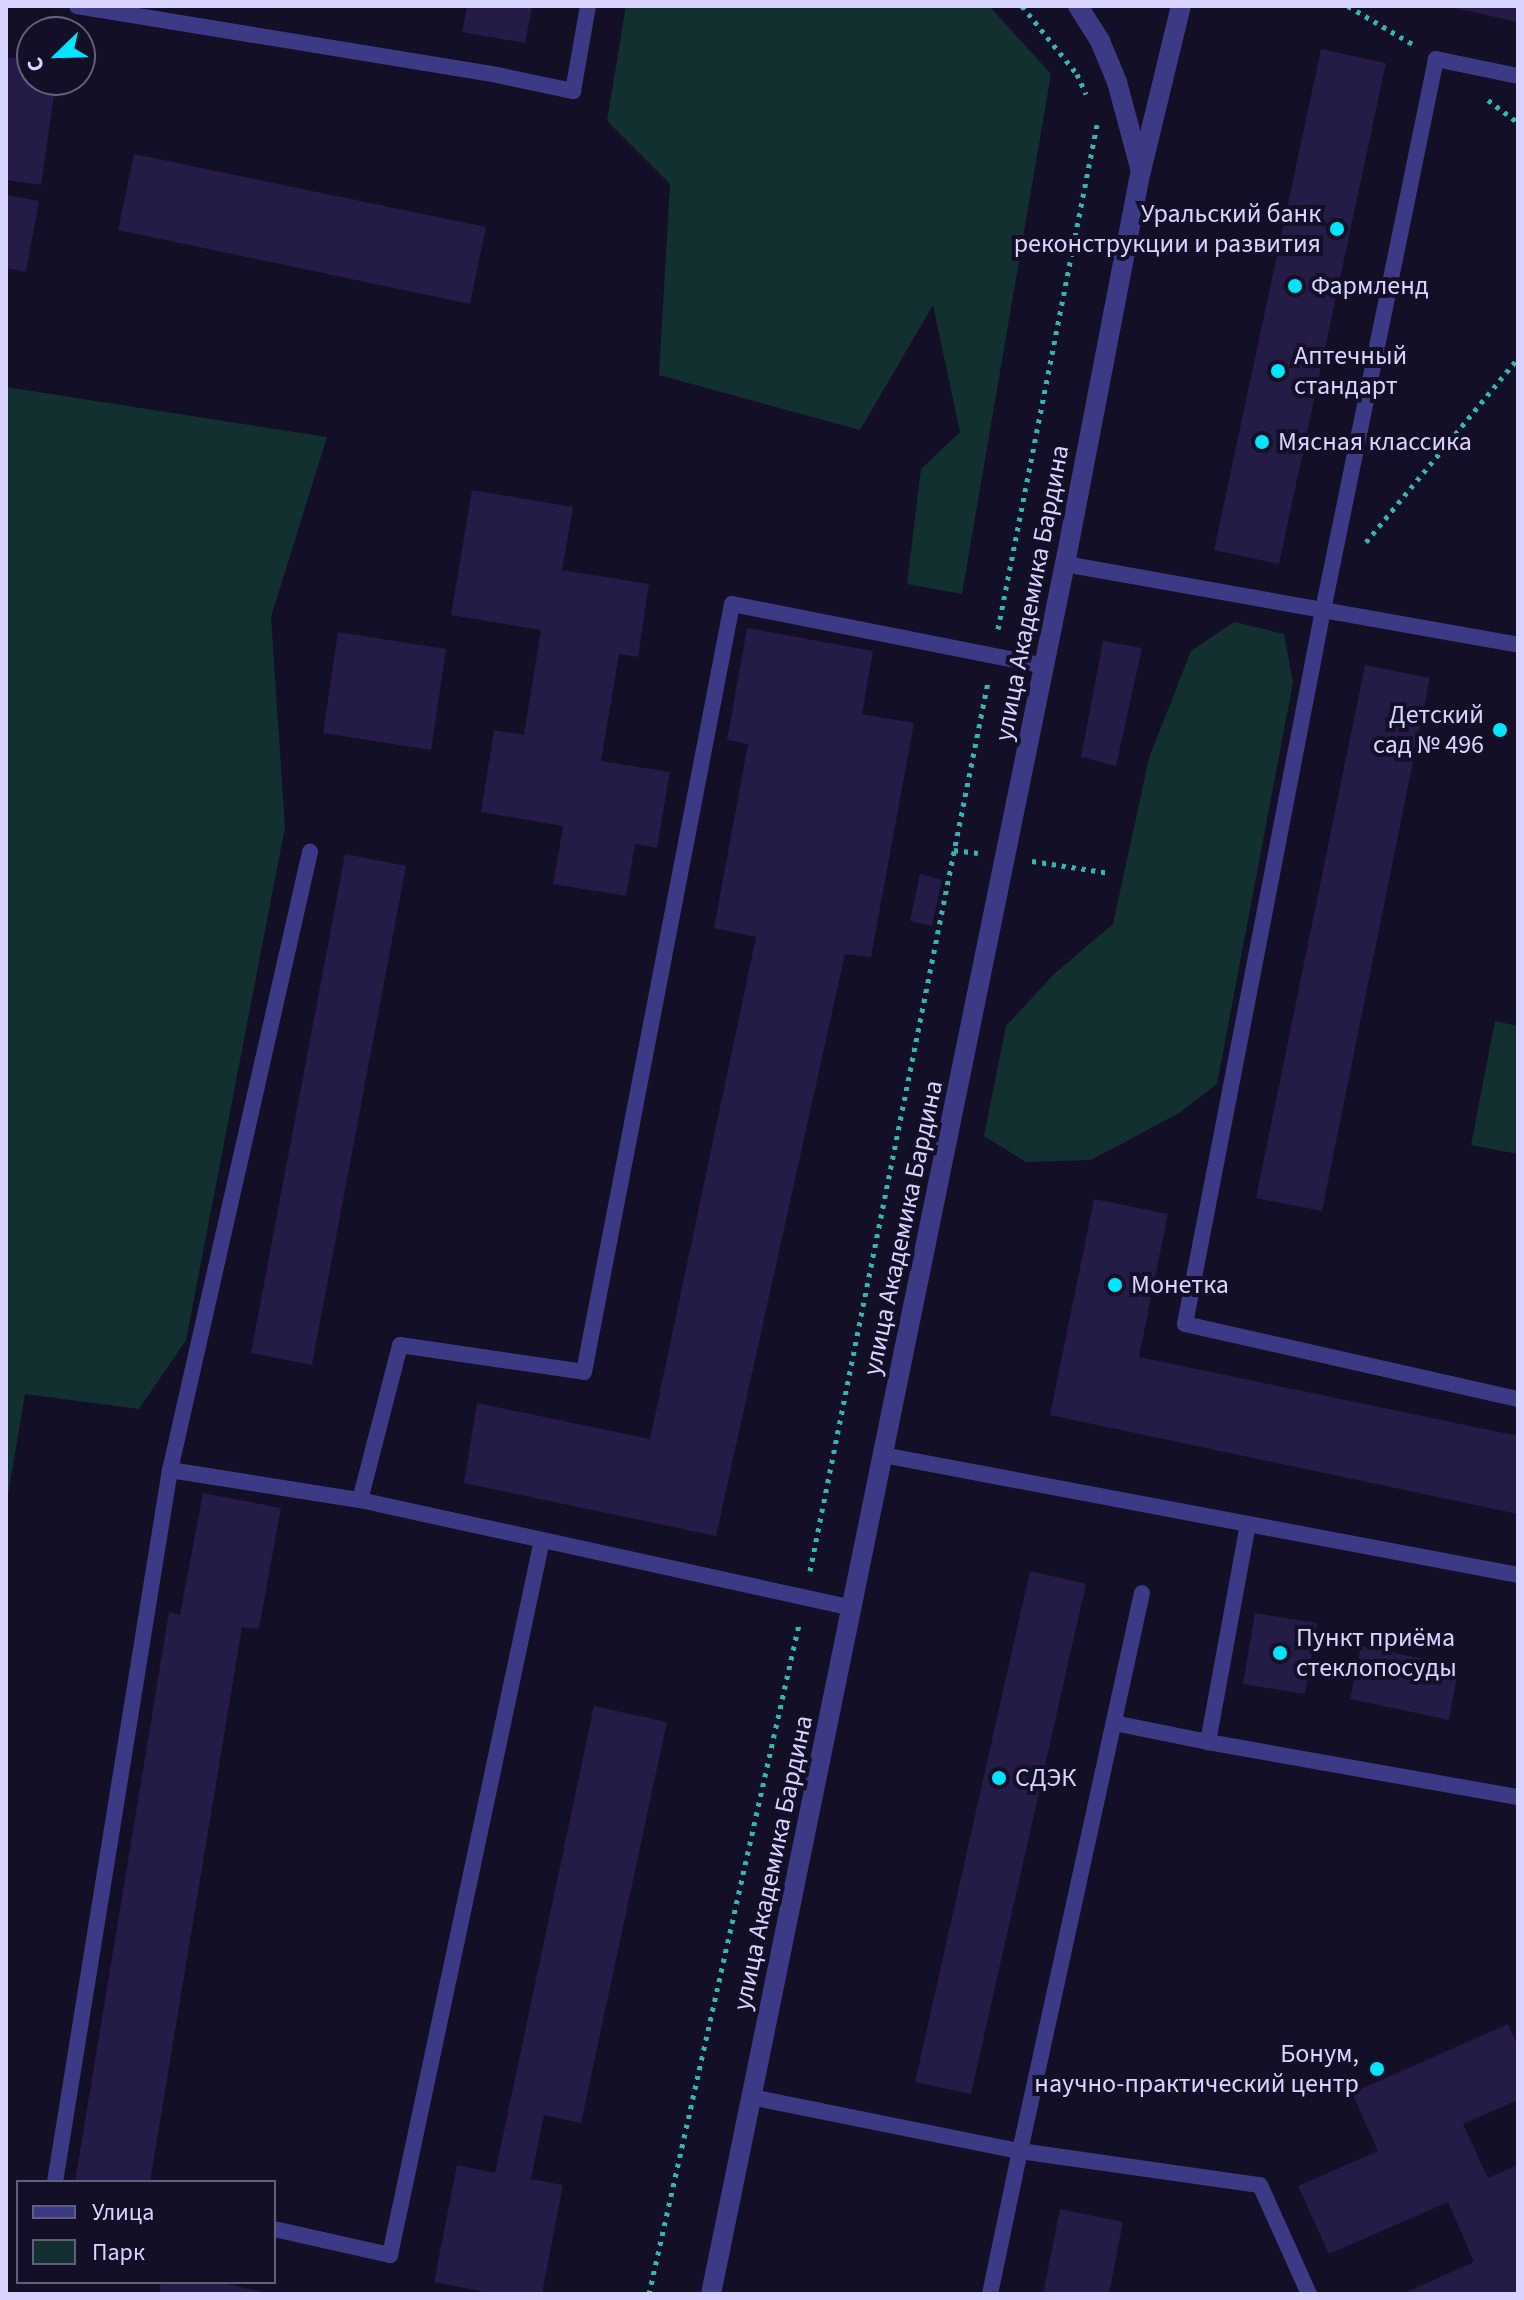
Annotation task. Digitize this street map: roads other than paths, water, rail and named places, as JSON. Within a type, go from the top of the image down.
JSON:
[{"type":"street","name":"улица Академика Бардина","points":[[1078,6],[1100,41],[1117,82],[1141,171]]},
{"type":"street","name":"улица Академика Бардина","points":[[711,2294],[1065,564],[1141,171],[1181,6]]},
{"type":"lane","points":[[77,6],[497,75],[573,91],[588,6]]},
{"type":"lane","points":[[1518,76],[1436,59],[1323,610],[1185,1324],[1518,1399]]},
{"type":"lane","points":[[1065,564],[1518,645]]},
{"type":"lane","points":[[360,1500],[400,1345],[584,1372],[732,604],[1044,666]]},
{"type":"lane","points":[[55,2180],[170,1470],[310,852]]},
{"type":"lane","points":[[883,1455],[1518,1575]]},
{"type":"lane","points":[[170,1470],[360,1500],[853,1608]]},
{"type":"lane","points":[[1208,1742],[1248,1524]]},
{"type":"lane","points":[[276,2229],[390,2255],[542,1540]]},
{"type":"lane","points":[[990,2294],[1142,1593]]},
{"type":"lane","points":[[1114,1723],[1518,1797]]},
{"type":"lane","points":[[751,2097],[1020,2151],[1260,2185],[1309,2294]]},
{"type":"place","name":"Уральский банк реконструкции и развития","points":[[1337,229]]},
{"type":"place","name":"Фармленд","points":[[1295,286]]},
{"type":"place","name":"Аптечный стандарт","points":[[1278,371]]},
{"type":"place","name":"Мясная классика","points":[[1262,442]]},
{"type":"place","name":"Детский сад № 496","points":[[1500,730]]},
{"type":"place","name":"Монетка","points":[[1115,1285]]},
{"type":"place","name":"Пункт приёма стеклопосуды","points":[[1280,1653]]},
{"type":"place","name":"СДЭК","points":[[999,1778]]},
{"type":"place","name":"Бонум, научно-практический центр","points":[[1377,2069]]}]
